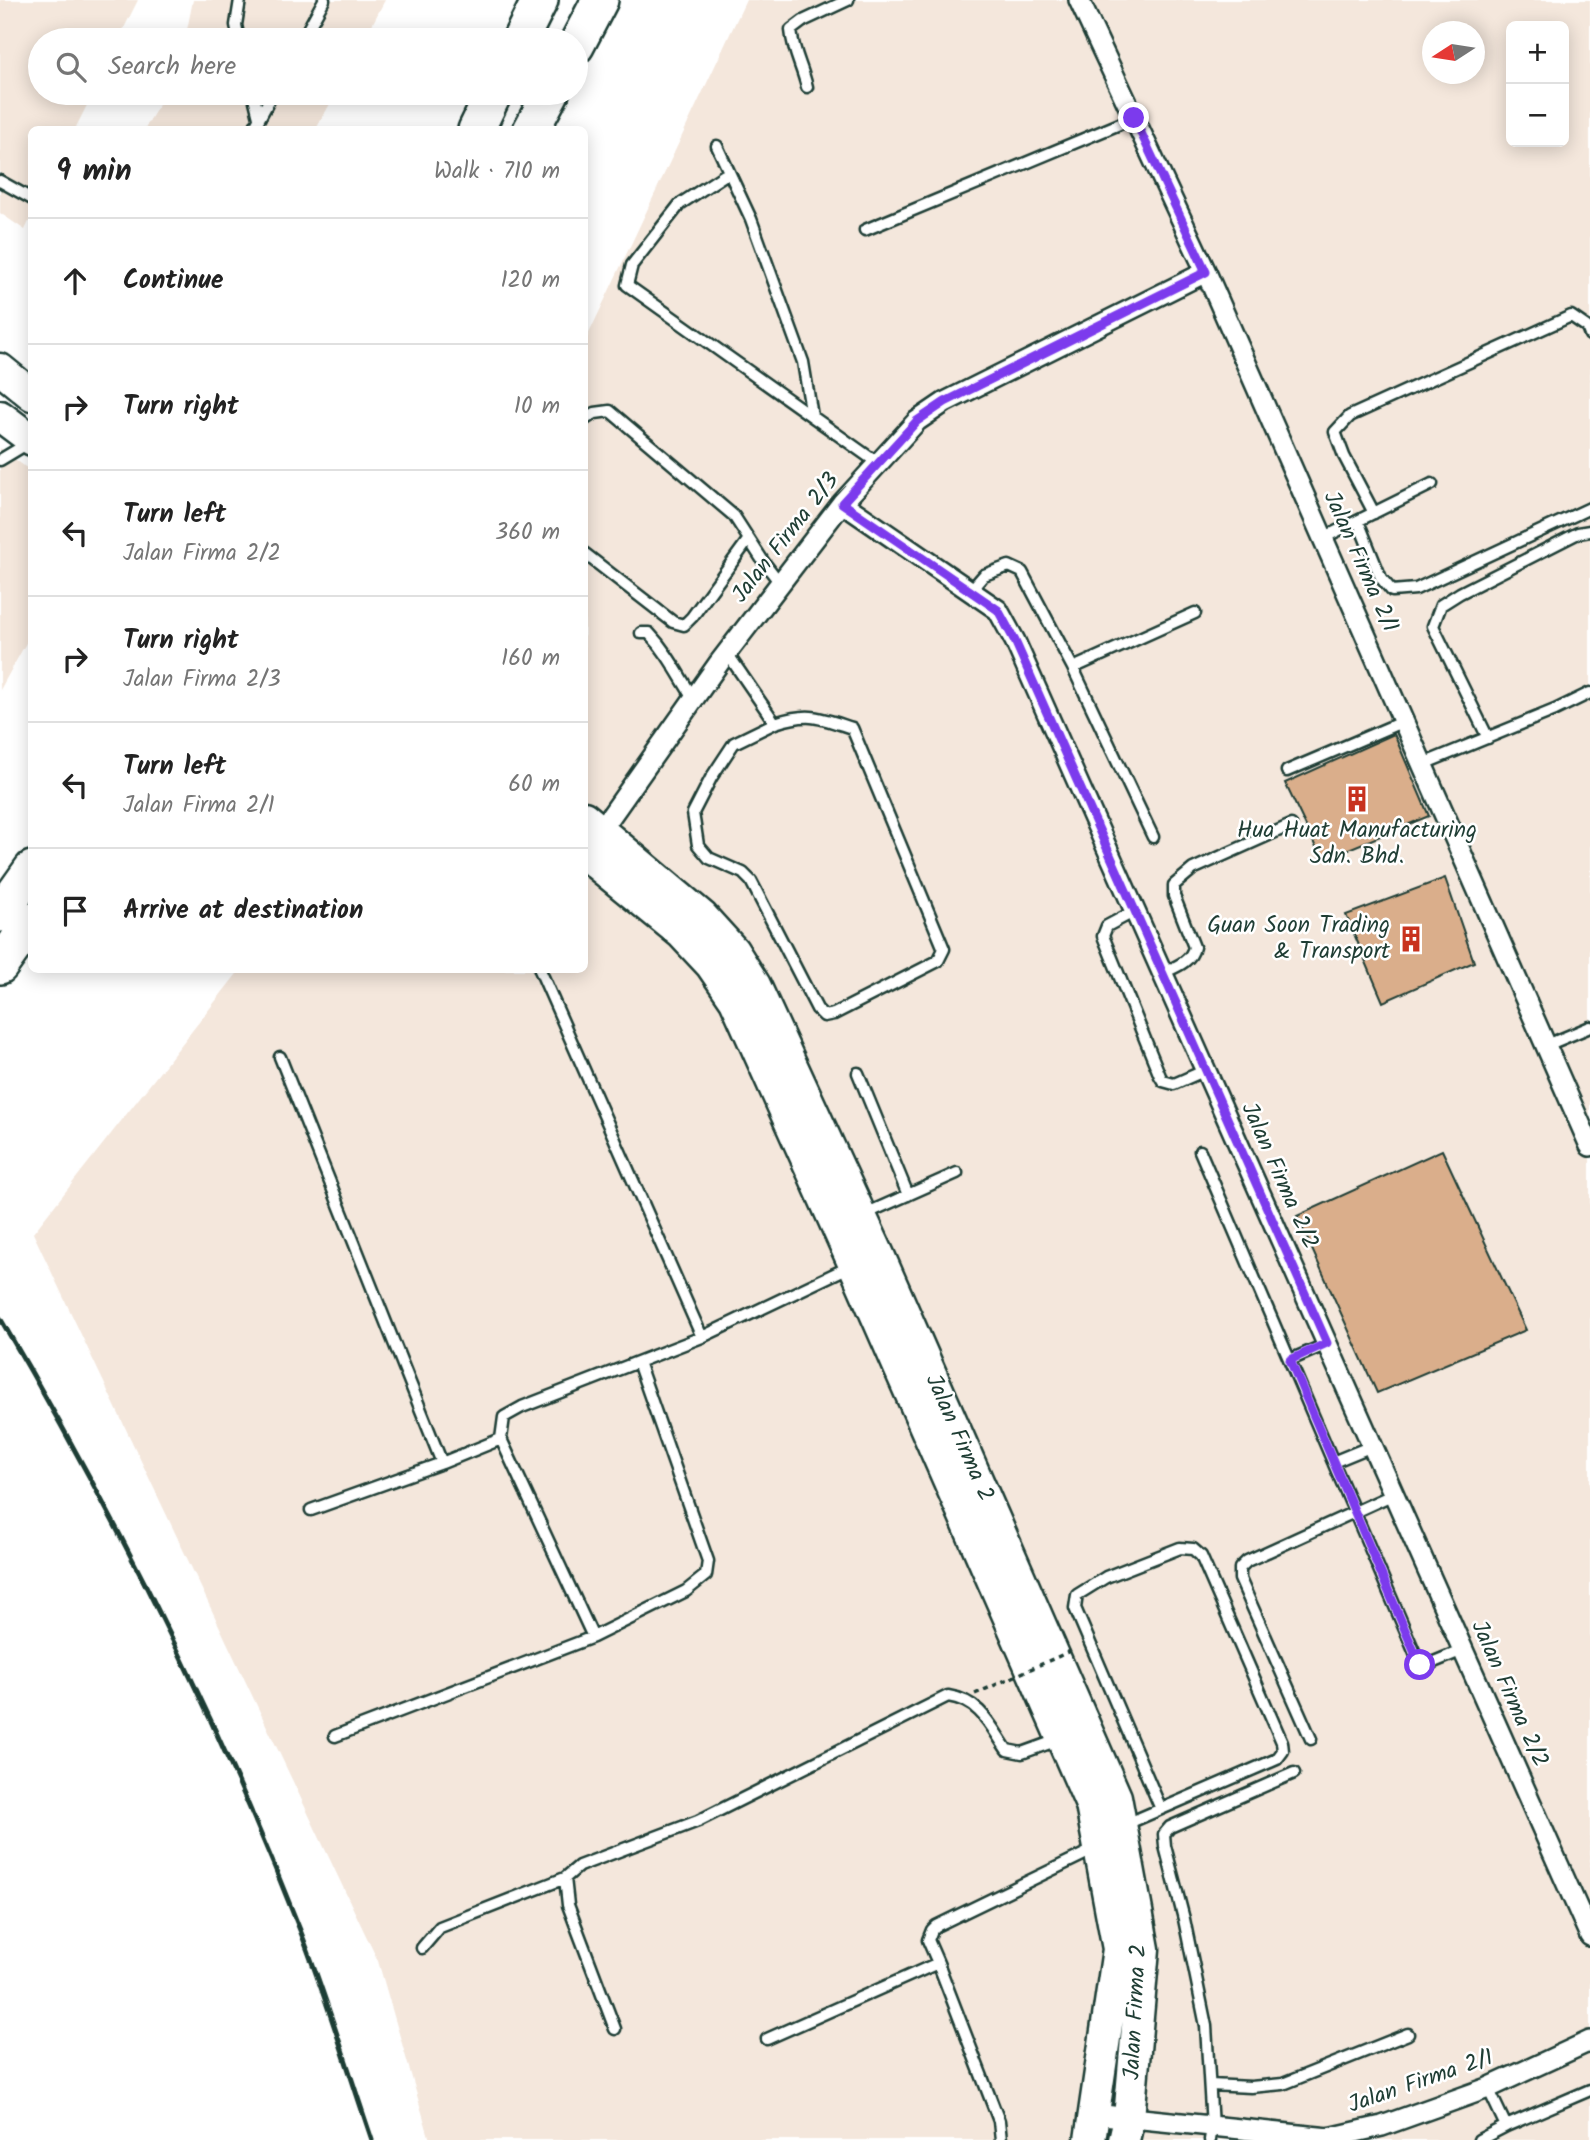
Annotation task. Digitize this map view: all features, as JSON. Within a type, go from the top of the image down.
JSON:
[{"type":"highway","points":[[526,28],[540,0]]},
{"type":"highway","points":[[561,28],[574,0]]},
{"type":"highway","points":[[585,28],[600,0]]},
{"type":"highway","points":[[478,126],[488,105]]},
{"type":"highway","points":[[511,126],[523,105]]},
{"type":"highway","points":[[533,126],[545,105]]},
{"type":"highway","points":[[0,914],[28,875]]},
{"type":"highway","points":[[0,966],[28,927]]},
{"type":"main road","points":[[0,369],[28,392]]},
{"type":"main road","points":[[0,416],[28,437]]},
{"type":"main road","name":"Jalan Firma 2","points":[[589,838],[703,916],[733,950],[755,985],[862,1216],[867,1260],[1091,1805],[1118,1949],[1091,2127]]},
{"type":"main road","name":"Jalan Firma 2","points":[[589,838],[711,965],[735,1000],[867,1260],[1116,1797],[1144,1949],[1127,2129]]},
{"type":"street","name":"Jalan Firma 2/1","points":[[1079,0],[1206,272],[1590,1146]]},
{"type":"street","name":"Jalan Firma 2/3","points":[[589,838],[842,503],[917,421],[945,402],[1206,272]]},
{"type":"street","name":"Jalan Firma 2/2","points":[[842,503],[998,610],[1015,641],[1590,1936]]},
{"type":"street","name":"Jalan Firma 2/1","points":[[1091,2127],[1329,2138],[1382,2126],[1488,2088],[1590,2041]]},
{"type":"lane","points":[[237,28],[240,0]]},
{"type":"lane","points":[[309,28],[324,0]]},
{"type":"lane","points":[[807,87],[803,69],[793,49],[791,30],[803,21],[848,0]]},
{"type":"lane","points":[[256,105],[259,117]]},
{"type":"lane","points":[[255,126],[266,105]]},
{"type":"lane","points":[[865,230],[1134,118]]},
{"type":"lane","points":[[718,146],[751,219],[803,362],[812,416]]},
{"type":"lane","points":[[729,172],[680,204],[632,265],[627,285],[878,464]]},
{"type":"lane","points":[[0,181],[28,197]]},
{"type":"lane","points":[[1374,513],[1344,456],[1335,432],[1350,416],[1571,316],[1587,327],[1590,335]]},
{"type":"lane","points":[[588,417],[595,412],[610,411],[734,516],[780,583]]},
{"type":"lane","points":[[0,460],[28,442]]},
{"type":"lane","points":[[1323,538],[1432,484]]},
{"type":"lane","points":[[1358,521],[1381,578],[1392,591],[1405,591],[1416,589],[1590,508]]},
{"type":"lane","points":[[1488,738],[1433,626],[1441,605],[1578,533],[1590,531]]},
{"type":"lane","points":[[588,557],[673,622],[684,625],[749,539]]},
{"type":"lane","points":[[971,590],[984,575],[1009,566],[1022,572],[1073,668],[1153,837]]},
{"type":"lane","points":[[1073,668],[1195,613]]},
{"type":"lane","points":[[641,633],[649,633],[667,652],[694,699]]},
{"type":"lane","points":[[727,653],[775,723]]},
{"type":"lane","points":[[1423,764],[1590,693]]},
{"type":"lane","points":[[798,716],[818,717],[852,728],[944,948],[938,961],[834,1014],[824,1016],[817,1009],[751,881],[743,873],[709,859],[698,845],[694,813],[710,778],[734,743],[775,723],[798,716]]},
{"type":"lane","points":[[1287,771],[1404,721]]},
{"type":"lane","points":[[1163,973],[1187,960],[1194,952],[1174,896],[1174,885],[1193,869],[1291,825]]},
{"type":"lane","points":[[1135,911],[1107,926],[1103,936],[1160,1076],[1163,1081],[1174,1084],[1206,1070]]},
{"type":"lane","points":[[541,973],[702,1337]]},
{"type":"lane","points":[[1547,1045],[1590,1027]]},
{"type":"lane","points":[[280,1058],[442,1463]]},
{"type":"lane","points":[[858,1073],[908,1195]]},
{"type":"lane","points":[[1200,1151],[1420,1665],[1463,1650]]},
{"type":"lane","points":[[862,1216],[957,1173]]},
{"type":"lane","points":[[593,1637],[500,1439],[504,1417],[702,1337],[867,1260]]},
{"type":"lane","points":[[1290,1360],[1327,1343]]},
{"type":"lane","points":[[335,1736],[593,1637],[686,1591],[706,1575],[708,1560],[638,1362]]},
{"type":"lane","points":[[311,1510],[500,1439]]},
{"type":"lane","points":[[1334,1462],[1373,1446]]},
{"type":"lane","points":[[1311,1738],[1240,1579],[1240,1568],[1247,1561],[1394,1494]]},
{"type":"lane","points":[[1121,1826],[1136,1821],[1277,1759],[1283,1751],[1282,1742],[1202,1556],[1194,1549],[1180,1548],[1106,1577],[1077,1595],[1075,1608],[1161,1809]]},
{"type":"lane","points":[[422,1948],[440,1927],[565,1878],[579,1866],[698,1821],[948,1696],[963,1698],[972,1703],[983,1714],[1007,1750],[1022,1753],[1062,1738]]},
{"type":"lane","points":[[1211,2133],[1206,2026],[1164,1834],[1170,1827],[1294,1773]]},
{"type":"lane","points":[[1001,2140],[999,2121],[928,1940],[936,1926],[1099,1847]]},
{"type":"lane","points":[[565,1878],[568,1905],[615,2029]]},
{"type":"lane","points":[[767,2039],[939,1963]]},
{"type":"lane","points":[[1210,2085],[1251,2087],[1283,2084],[1408,2034]]},
{"type":"lane","points":[[1488,2088],[1506,2126]]},
{"type":"lane","points":[[1479,2140],[1590,2090]]},
{"type":"path","points":[[975,1693],[1075,1649]]},
{"type":"shaded area","points":[[0,0],[138,0],[124,28],[28,28],[28,105],[87,105],[76,126],[28,126],[28,224],[25,230],[0,213]]},
{"type":"shaded area","points":[[193,0],[385,0],[370,28],[187,28]]},
{"type":"shaded area","points":[[746,0],[1590,0],[1590,2140],[430,2140],[378,1961],[33,1233],[238,973],[588,973],[588,336]]},
{"type":"shaded area","points":[[159,105],[329,105],[318,126],[146,126]]},
{"type":"shaded area","points":[[0,448],[28,469],[28,639],[0,690]]},
{"type":"building","name":"Hua Huat Manufacturing Sdn. Bhd.","points":[[1394,734],[1429,816],[1322,860],[1285,783]]},
{"type":"building","name":"Guan Soon Trading & Transport","points":[[1445,878],[1474,962],[1383,1002],[1346,915]]},
{"type":"building","points":[[1442,1150],[1526,1330],[1377,1393],[1297,1216]]},
{"type":"railway","points":[[0,1318],[124,1542],[234,1772],[310,1956],[372,2140]]},
{"type":"place","name":"Hua Huat Manufacturing Sdn. Bhd.","points":[[1357,799]]},
{"type":"place","name":"Guan Soon Trading & Transport","points":[[1411,939]]},
{"type":"route","points":[[1134,118],[1206,272],[945,402],[917,421],[842,503],[998,610],[1015,641],[1327,1343],[1290,1360],[1420,1665]]}]
